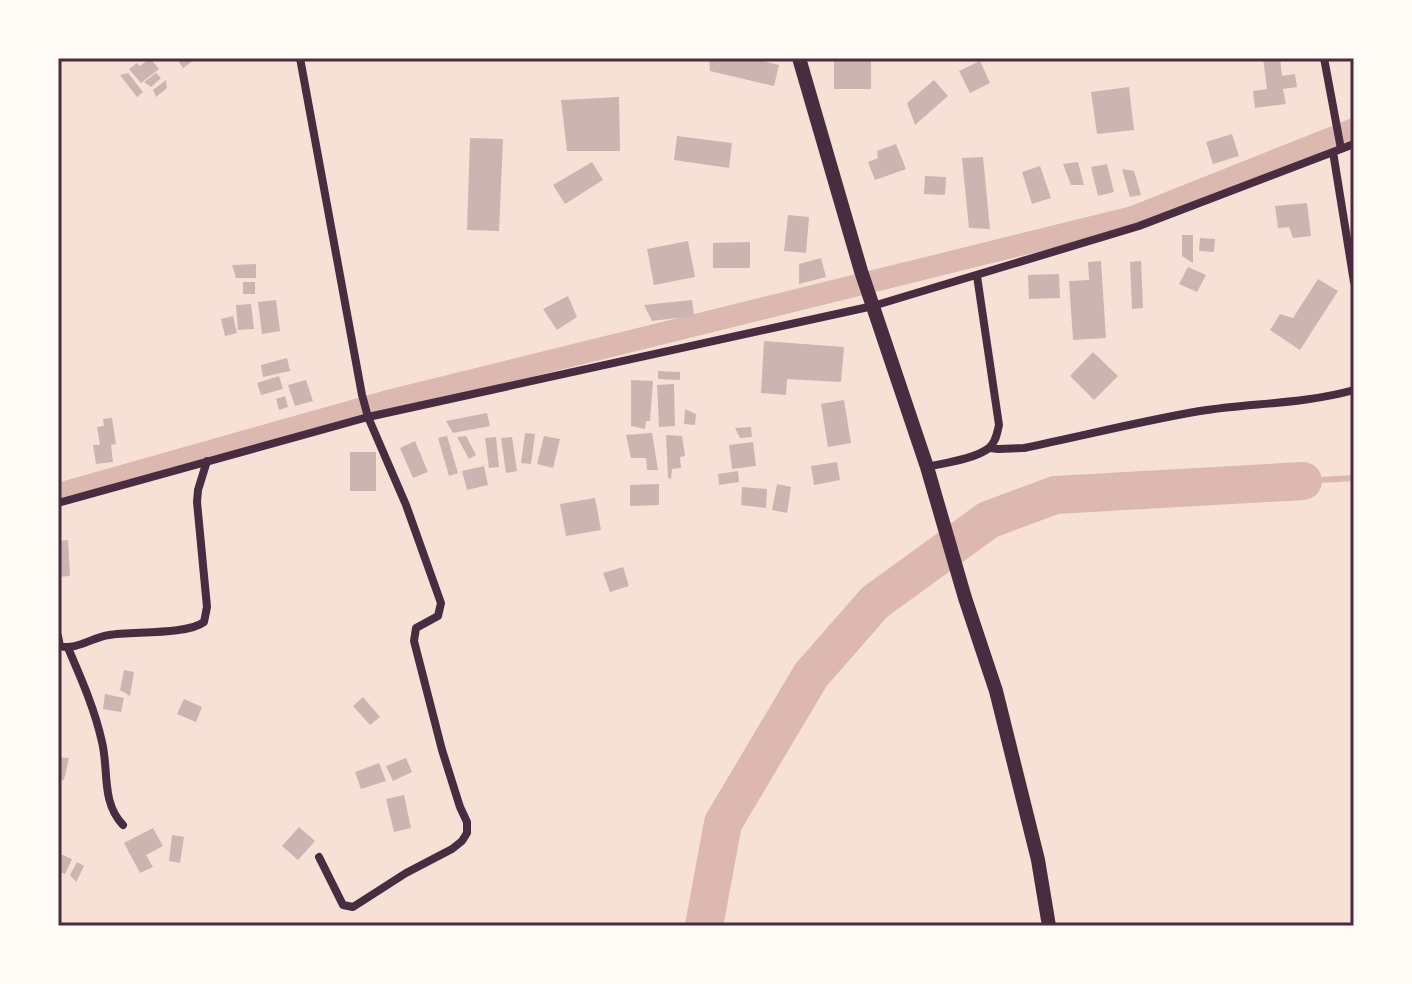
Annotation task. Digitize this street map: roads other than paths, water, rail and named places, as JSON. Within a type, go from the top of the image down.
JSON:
[{"type":"street","points":[[300,58],[362,395],[441,603],[438,616],[416,628],[414,641],[442,750],[467,822],[467,833],[452,849],[406,873],[353,907],[343,905],[319,857]]},
{"type":"street","points":[[799,58],[861,271],[927,467],[996,691],[1038,860],[1049,926]]},
{"type":"street","points":[[1324,58],[1335,121],[1354,282]]},
{"type":"street","points":[[58,503],[368,417],[872,303],[977,276],[1139,226],[1354,144]]},
{"type":"street","points":[[977,276],[999,425],[997,438],[990,448]]},
{"type":"street","points":[[927,467],[990,448],[1024,448],[1201,411],[1330,397],[1354,390]]},
{"type":"street","points":[[58,636],[60,646],[68,648],[107,635],[182,630],[204,622],[207,607],[197,502],[207,461]]},
{"type":"street","points":[[68,648],[101,736],[114,815],[123,825]]},
{"type":"waterway","points":[[58,494],[384,402],[1133,217],[1354,129]]},
{"type":"waterway","points":[[1303,481],[1354,478]]},
{"type":"waterway","points":[[704,926],[723,823],[811,675],[875,602],[988,520],[1055,495],[1303,481]]}]
